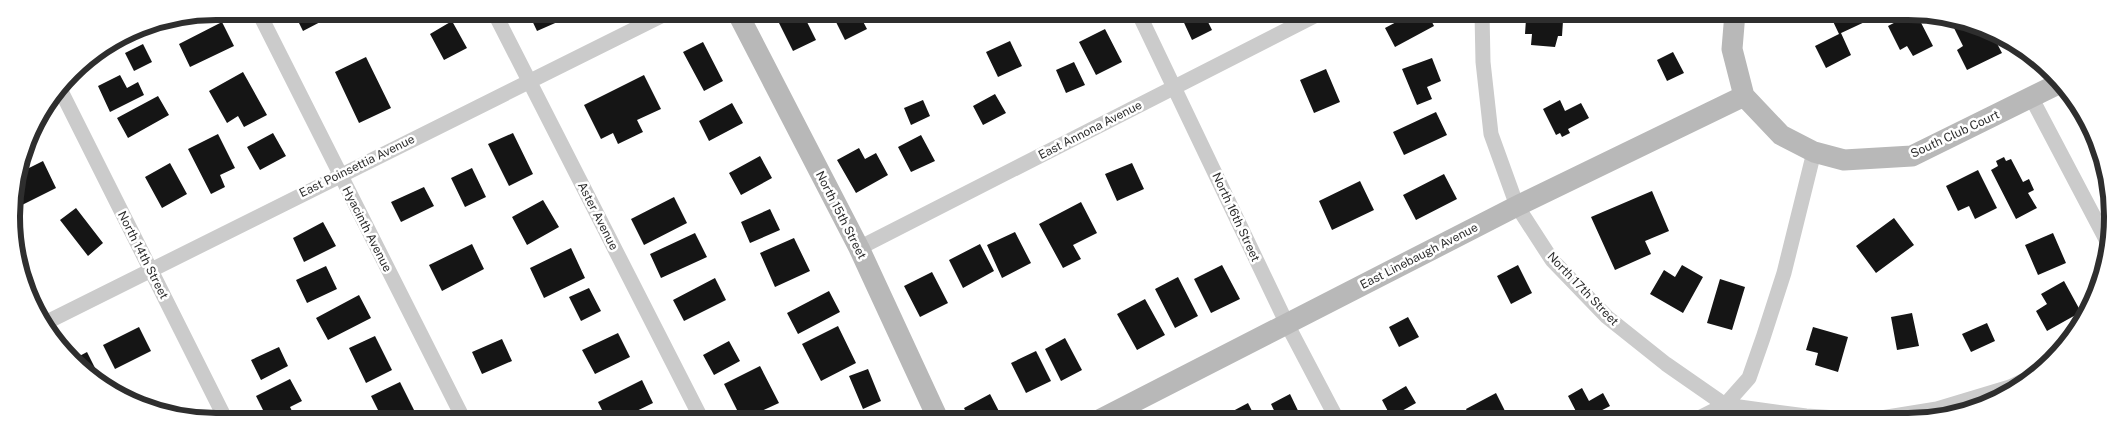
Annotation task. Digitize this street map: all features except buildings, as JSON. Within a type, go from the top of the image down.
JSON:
[{"type":"street","name":"Hyacinth Avenue","points":[[262,20],[460,413]]},
{"type":"street","name":"Aster Avenue","points":[[498,20],[698,413]]},
{"type":"street","name":"East Poinsettia Avenue","points":[[49,320],[653,20]]},
{"type":"street","name":"North 15th Street","points":[[741,20],[859,248],[935,413]]},
{"type":"street","name":"North 16th Street","points":[[1142,20],[1287,324],[1334,413]]},
{"type":"street","name":"East Annona Avenue","points":[[859,248],[1306,20]]},
{"type":"street","name":"North 17th Street","points":[[1482,20],[1483,62],[1491,134],[1518,206],[1552,260],[1607,317],[1666,364],[1725,405]]},
{"type":"street","points":[[1734,20],[1732,48],[1744,96]]},
{"type":"street","name":"South Club Court","points":[[1744,96],[1781,134],[1814,152],[1844,160],[1912,156],[2054,86]]},
{"type":"street","name":"North 14th Street","points":[[63,95],[222,413]]},
{"type":"street","name":"East Linebaugh Avenue","points":[[1113,413],[1518,206],[1744,96]]},
{"type":"street","points":[[2031,98],[2103,234]]},
{"type":"street","points":[[1709,413],[1725,405],[1749,378],[1784,273],[1814,152]]},
{"type":"street","points":[[1912,413],[1937,409],[2000,390]]},
{"type":"street","points":[[1725,405],[1784,413]]},
{"type":"street","points":[[1725,405],[1728,413]]}]
